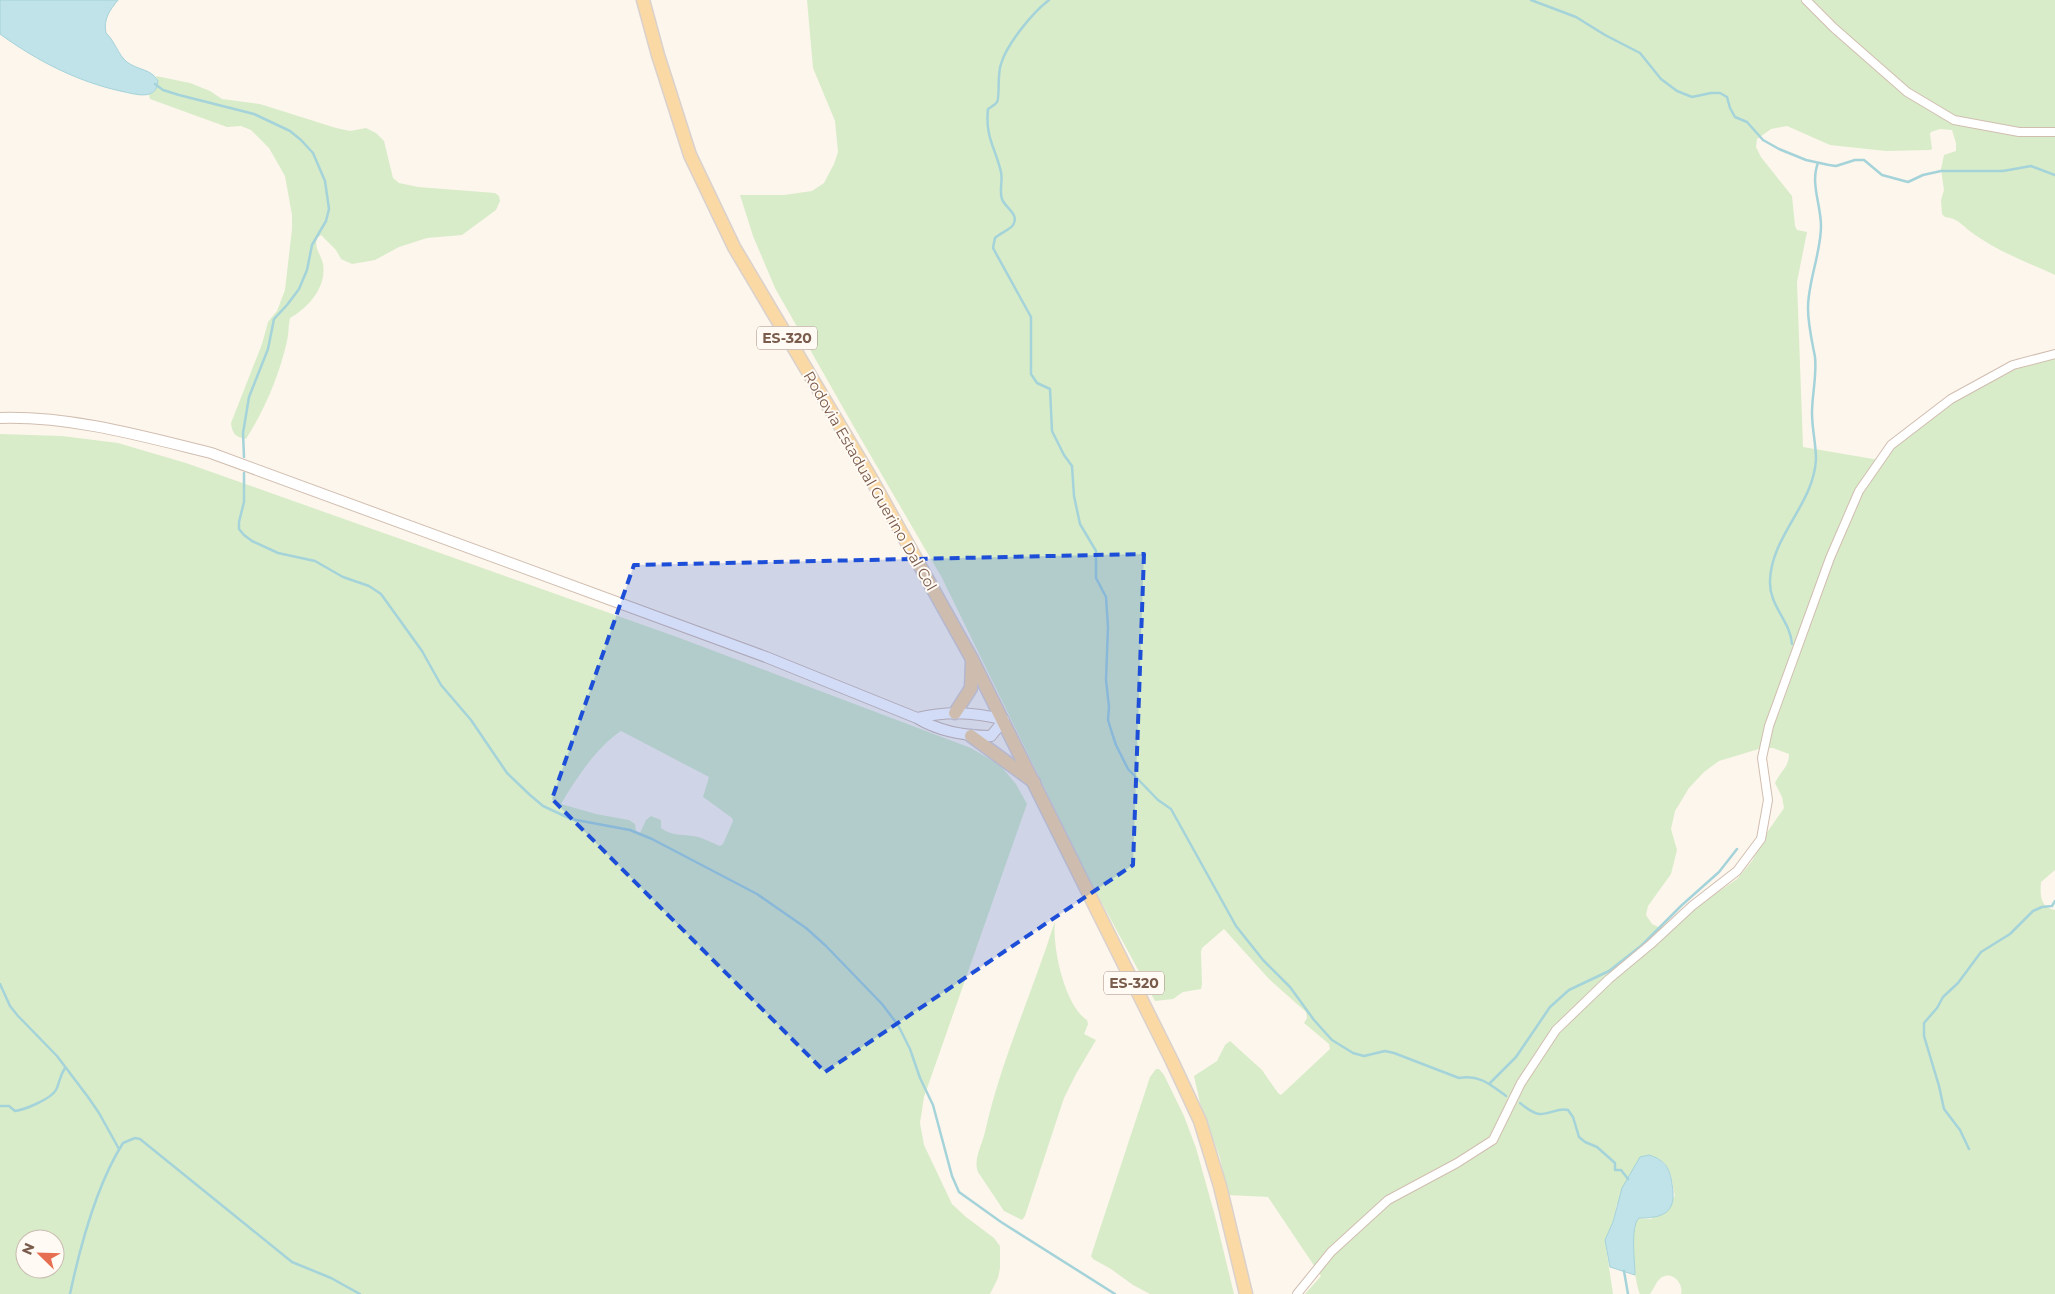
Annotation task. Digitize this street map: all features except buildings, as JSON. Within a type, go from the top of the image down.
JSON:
[{"type":"main road","name":"Rodovia Estadual Guerino Dal Col","points":[[643,0],[658,55],[690,155],[734,247],[868,473],[972,659]]},
{"type":"main road","points":[[955,713],[971,688],[972,659]]},
{"type":"main road","name":"ES-320","points":[[972,659],[1036,784],[1200,1121],[1220,1186],[1246,1294]]},
{"type":"main road","points":[[971,736],[1036,784]]},
{"type":"street","points":[[1806,0],[1834,28],[1907,92],[1954,120],[2019,132],[2055,132]]},
{"type":"street","points":[[1297,1294],[1331,1252],[1388,1200],[1457,1163],[1493,1140],[1521,1083],[1556,1030],[1692,906],[1737,872],[1761,839],[1768,800],[1762,758],[1769,726],[1830,558],[1859,491],[1891,445],[1951,399],[2013,365],[2055,354]]},
{"type":"street","points":[[0,418],[71,422],[144,436],[211,453],[766,657],[917,718],[932,727],[971,736],[991,736],[1004,720],[982,714],[955,713],[917,718]]},
{"type":"highlighted area","points":[[1144,554],[1133,865],[825,1072],[552,799],[634,565]]},
{"type":"green space","points":[[807,0],[2055,0],[2055,275],[1991,245],[1956,220],[1945,217],[1942,214],[1941,200],[1944,190],[1941,169],[1944,155],[1956,151],[1952,130],[1940,129],[1931,132],[1932,149],[1930,150],[1886,151],[1830,145],[1787,126],[1771,129],[1757,139],[1756,147],[1761,157],[1792,196],[1797,230],[1807,232],[1797,282],[1803,447],[1879,460],[1920,423],[1964,394],[2007,374],[2005,373],[2055,355],[2055,870],[2041,882],[2041,891],[2042,900],[2046,906],[2055,910],[2055,1294],[1681,1294],[1679,1282],[1673,1277],[1666,1276],[1658,1281],[1650,1294],[1640,1294],[1633,1254],[1635,1223],[1638,1218],[1651,1219],[1675,1196],[1669,1170],[1658,1158],[1617,1204],[1613,1222],[1605,1240],[1613,1294],[1305,1294],[1321,1276],[1268,1197],[1228,1195],[1220,1158],[1200,1103],[1194,1076],[1217,1061],[1225,1045],[1230,1041],[1262,1070],[1281,1095],[1330,1049],[1329,1044],[1304,1023],[1307,1018],[1306,1012],[1269,979],[1224,929],[1202,948],[1201,989],[1183,992],[1173,999],[1155,1001],[1091,883],[942,578],[775,288],[753,236],[740,195],[784,195],[812,191],[824,183],[834,164],[838,152],[835,121],[813,68]],"holes":[[[1762,748],[1773,748],[1789,754],[1786,766],[1775,783],[1782,797],[1784,808],[1768,831],[1752,861],[1737,879],[1663,929],[1652,924],[1646,915],[1648,906],[1671,874],[1677,850],[1671,829],[1675,811],[1689,788],[1704,772],[1719,761]]]},
{"type":"green space","points":[[156,76],[190,83],[210,91],[222,99],[260,104],[336,128],[350,131],[366,128],[376,133],[384,141],[393,178],[399,183],[418,187],[495,193],[499,196],[500,201],[496,210],[462,235],[427,238],[399,247],[375,260],[352,264],[341,259],[336,250],[321,235],[317,238],[317,248],[323,264],[322,281],[315,296],[309,303],[290,318],[287,341],[276,379],[246,439],[235,434],[231,423],[262,344],[268,322],[277,311],[285,290],[292,215],[285,176],[269,148],[251,130],[241,126],[227,127],[150,99],[149,95],[155,91],[158,81]]},
{"type":"green space","points":[[0,434],[62,436],[118,443],[186,463],[677,637],[971,748],[1000,765],[1016,784],[1027,804],[924,1097],[920,1123],[924,1145],[952,1204],[994,1238],[1000,1246],[998,1278],[990,1294],[0,1294]],"holes":[[[621,731],[709,777],[703,797],[732,818],[733,821],[723,844],[720,846],[696,837],[669,832],[661,828],[661,820],[651,816],[646,820],[640,833],[636,831],[635,824],[629,820],[596,814],[561,804],[595,754]]]},
{"type":"green space","points":[[1055,921],[1058,959],[1066,989],[1072,1002],[1087,1020],[1088,1024],[1084,1034],[1096,1040],[1064,1098],[1025,1216],[1022,1220],[1004,1211],[978,1172],[978,1152],[1008,1052]]},
{"type":"green space","points":[[1156,1069],[1159,1069],[1164,1075],[1184,1116],[1196,1148],[1234,1294],[1150,1294],[1133,1285],[1091,1256],[1150,1077]]},
{"type":"water","points":[[0,0],[118,0],[106,19],[106,33],[127,62],[155,77],[158,81],[157,87],[151,94],[130,93],[75,77],[44,62],[0,34]]},
{"type":"water","points":[[1649,1155],[1659,1159],[1666,1165],[1670,1173],[1673,1201],[1671,1207],[1662,1215],[1639,1218],[1636,1222],[1634,1236],[1635,1275],[1610,1267],[1605,1240],[1613,1222],[1622,1188],[1640,1157]]},
{"type":"waterway","points":[[1049,0],[1014,38],[1000,68],[998,100],[988,109],[989,135],[1001,172],[1001,196],[1015,218],[1012,227],[995,238],[993,248],[1031,317],[1031,374],[1037,383],[1050,389],[1052,431],[1072,466],[1074,496],[1080,524],[1096,551],[1096,578],[1106,597],[1108,627],[1106,680],[1109,707],[1108,720],[1116,745],[1128,769],[1158,800],[1171,809],[1236,926],[1263,960],[1290,987],[1314,1020],[1332,1040],[1353,1053],[1364,1056],[1385,1051],[1459,1078],[1479,1079],[1490,1084],[1506,1096]]},
{"type":"waterway","points":[[1531,0],[1576,17],[1640,53],[1661,79],[1677,91],[1692,97],[1711,93],[1720,93],[1727,97],[1735,117],[1747,122],[1763,140],[1806,160],[1836,166],[1855,160],[1864,160],[1882,175],[1908,182],[1923,175],[1941,171],[2003,171],[2031,166],[2055,175]]},
{"type":"waterway","points":[[155,84],[163,90],[179,95],[254,114],[290,131],[313,153],[325,181],[329,209],[326,221],[312,245],[307,270],[299,289],[274,319],[268,349],[249,397],[243,433],[244,457]]},
{"type":"waterway","points":[[1792,644],[1788,628],[1773,598],[1770,581],[1777,549],[1808,491],[1816,459],[1812,413],[1815,357],[1809,327],[1808,308],[1821,226],[1815,178],[1818,163]]},
{"type":"waterway","points":[[244,473],[244,502],[239,522],[239,529],[244,535],[252,541],[278,553],[315,561],[343,577],[369,586],[381,594],[422,651],[441,685],[471,720],[507,773],[543,806],[571,819],[630,830],[652,839],[757,894],[806,928],[826,946],[882,1004],[898,1025],[933,1105],[952,1176],[959,1192],[1001,1222],[1115,1294]]},
{"type":"waterway","points":[[1490,1083],[1516,1057],[1550,1007],[1569,990],[1609,971],[1642,945],[1682,905],[1719,872],[1737,849]]},
{"type":"waterway","points":[[1969,1149],[1960,1130],[1944,1109],[1924,1036],[1924,1023],[1981,952],[2010,934],[2033,911],[2042,907],[2052,906],[2055,901]]},
{"type":"waterway","points":[[0,984],[10,1006],[57,1056],[88,1097],[119,1149]]},
{"type":"waterway","points":[[0,1106],[9,1106],[15,1111],[43,1100],[56,1090],[65,1068]]},
{"type":"waterway","points":[[1520,1103],[1539,1114],[1568,1110],[1573,1117],[1579,1137],[1597,1147],[1615,1163],[1615,1170],[1621,1170],[1628,1179]]},
{"type":"waterway","points":[[70,1294],[84,1236],[97,1196],[123,1143],[135,1138],[140,1139],[292,1262],[331,1278],[360,1294]]},
{"type":"waterway","points":[[1624,1271],[1628,1294]]}]
